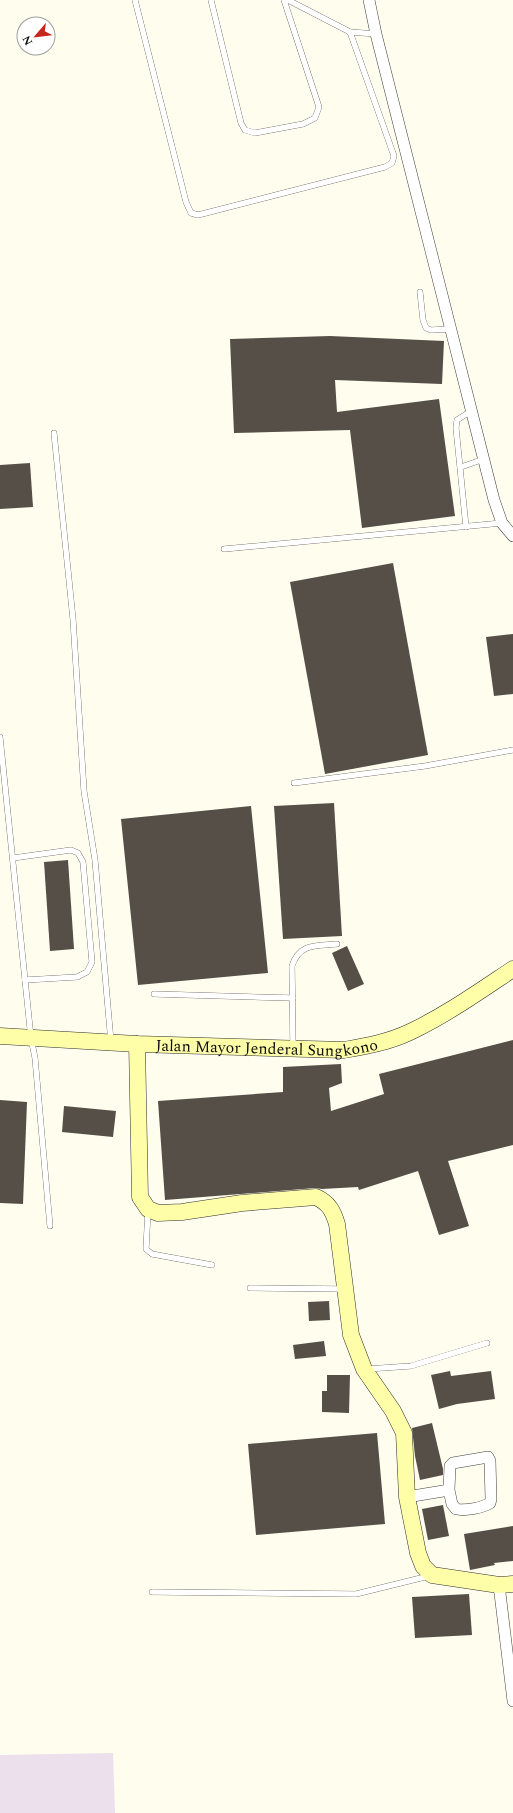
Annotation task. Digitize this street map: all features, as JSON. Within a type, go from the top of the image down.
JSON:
[{"type":"street","points":[[368,0],[494,500],[502,523],[513,536]]},
{"type":"street","name":"Jalan Mayor Jenderal Sungkono","points":[[0,1036],[111,1043],[344,1050],[376,1044],[410,1032],[465,1001],[513,969]]},
{"type":"street","points":[[137,1044],[140,1197],[148,1209],[158,1213],[182,1212],[242,1203],[316,1197],[327,1202],[334,1214],[342,1253],[344,1289],[351,1335],[364,1369],[393,1411],[404,1433],[407,1497],[418,1553],[423,1566],[432,1575],[506,1584],[513,1701]]},
{"type":"street","points":[[488,1457],[490,1461],[490,1503],[461,1510],[456,1509],[452,1504],[450,1490],[450,1466],[454,1463],[488,1457]]},
{"type":"street","points":[[407,1497],[450,1490]]},
{"type":"lane","points":[[135,0],[186,202],[191,213],[198,215],[385,167],[392,163],[394,156],[350,32]]},
{"type":"lane","points":[[211,0],[241,122],[246,130],[255,133],[303,124],[315,118],[319,107],[284,0]]},
{"type":"lane","points":[[288,0],[350,32],[376,34]]},
{"type":"lane","points":[[420,292],[423,320],[426,328],[431,330],[451,329]]},
{"type":"lane","points":[[466,526],[456,428],[457,420],[472,410]]},
{"type":"lane","points":[[54,433],[73,619],[84,791],[95,860],[111,1043]]},
{"type":"lane","points":[[461,467],[484,459]]},
{"type":"lane","points":[[224,549],[502,523]]},
{"type":"lane","points":[[0,737],[31,1038],[36,1058],[50,1226]]},
{"type":"lane","points":[[294,783],[425,766],[513,750]]},
{"type":"lane","points":[[12,858],[70,850],[78,853],[83,862],[92,962],[87,972],[77,977],[25,980]]},
{"type":"lane","points":[[293,1049],[292,966],[296,955],[304,948],[337,944]]},
{"type":"lane","points":[[154,994],[293,998]]},
{"type":"lane","points":[[148,1209],[146,1249],[152,1254],[212,1265]]},
{"type":"lane","points":[[250,1288],[344,1289]]},
{"type":"lane","points":[[364,1369],[411,1366],[487,1342]]},
{"type":"lane","points":[[152,1592],[356,1594],[432,1575]]},
{"type":"shaded area","points":[[113,1753],[115,1813],[0,1813],[0,1755]]},
{"type":"building","points":[[330,336],[444,341],[442,384],[335,380],[337,412],[439,399],[455,516],[362,528],[350,430],[234,433],[230,339]]},
{"type":"building","points":[[30,463],[33,507],[0,509],[0,465]]},
{"type":"building","points":[[393,563],[428,755],[325,774],[290,582]]},
{"type":"building","points":[[513,634],[513,694],[494,696],[486,637]]},
{"type":"building","points":[[334,803],[342,936],[283,939],[274,806]]},
{"type":"building","points":[[251,806],[268,973],[138,985],[121,819]]},
{"type":"building","points":[[68,860],[74,949],[50,951],[44,862]]},
{"type":"building","points":[[347,946],[364,984],[348,991],[332,953]]},
{"type":"building","points":[[513,1040],[513,1145],[448,1161],[469,1226],[439,1235],[418,1171],[359,1190],[358,1187],[315,1188],[165,1200],[158,1101],[283,1092],[283,1067],[341,1064],[342,1083],[329,1088],[331,1111],[384,1094],[379,1074]]},
{"type":"building","points":[[0,1100],[27,1102],[23,1204],[0,1203]]},
{"type":"building","points":[[64,1106],[116,1111],[113,1137],[62,1132]]},
{"type":"building","points":[[329,1301],[330,1320],[309,1321],[308,1302]]},
{"type":"building","points":[[324,1341],[326,1356],[295,1359],[293,1345]]},
{"type":"building","points":[[450,1371],[451,1376],[491,1371],[495,1399],[457,1404],[439,1409],[431,1375]]},
{"type":"building","points":[[327,1375],[350,1375],[349,1413],[322,1412],[322,1391],[327,1391]]},
{"type":"building","points":[[432,1423],[443,1469],[443,1475],[420,1480],[415,1456],[412,1428]]},
{"type":"building","points":[[377,1433],[385,1524],[256,1535],[248,1444]]},
{"type":"building","points":[[443,1505],[449,1536],[428,1540],[422,1509]]},
{"type":"building","points":[[513,1526],[513,1561],[494,1563],[495,1565],[470,1570],[464,1534]]},
{"type":"building","points":[[469,1594],[472,1635],[415,1638],[412,1597]]}]
